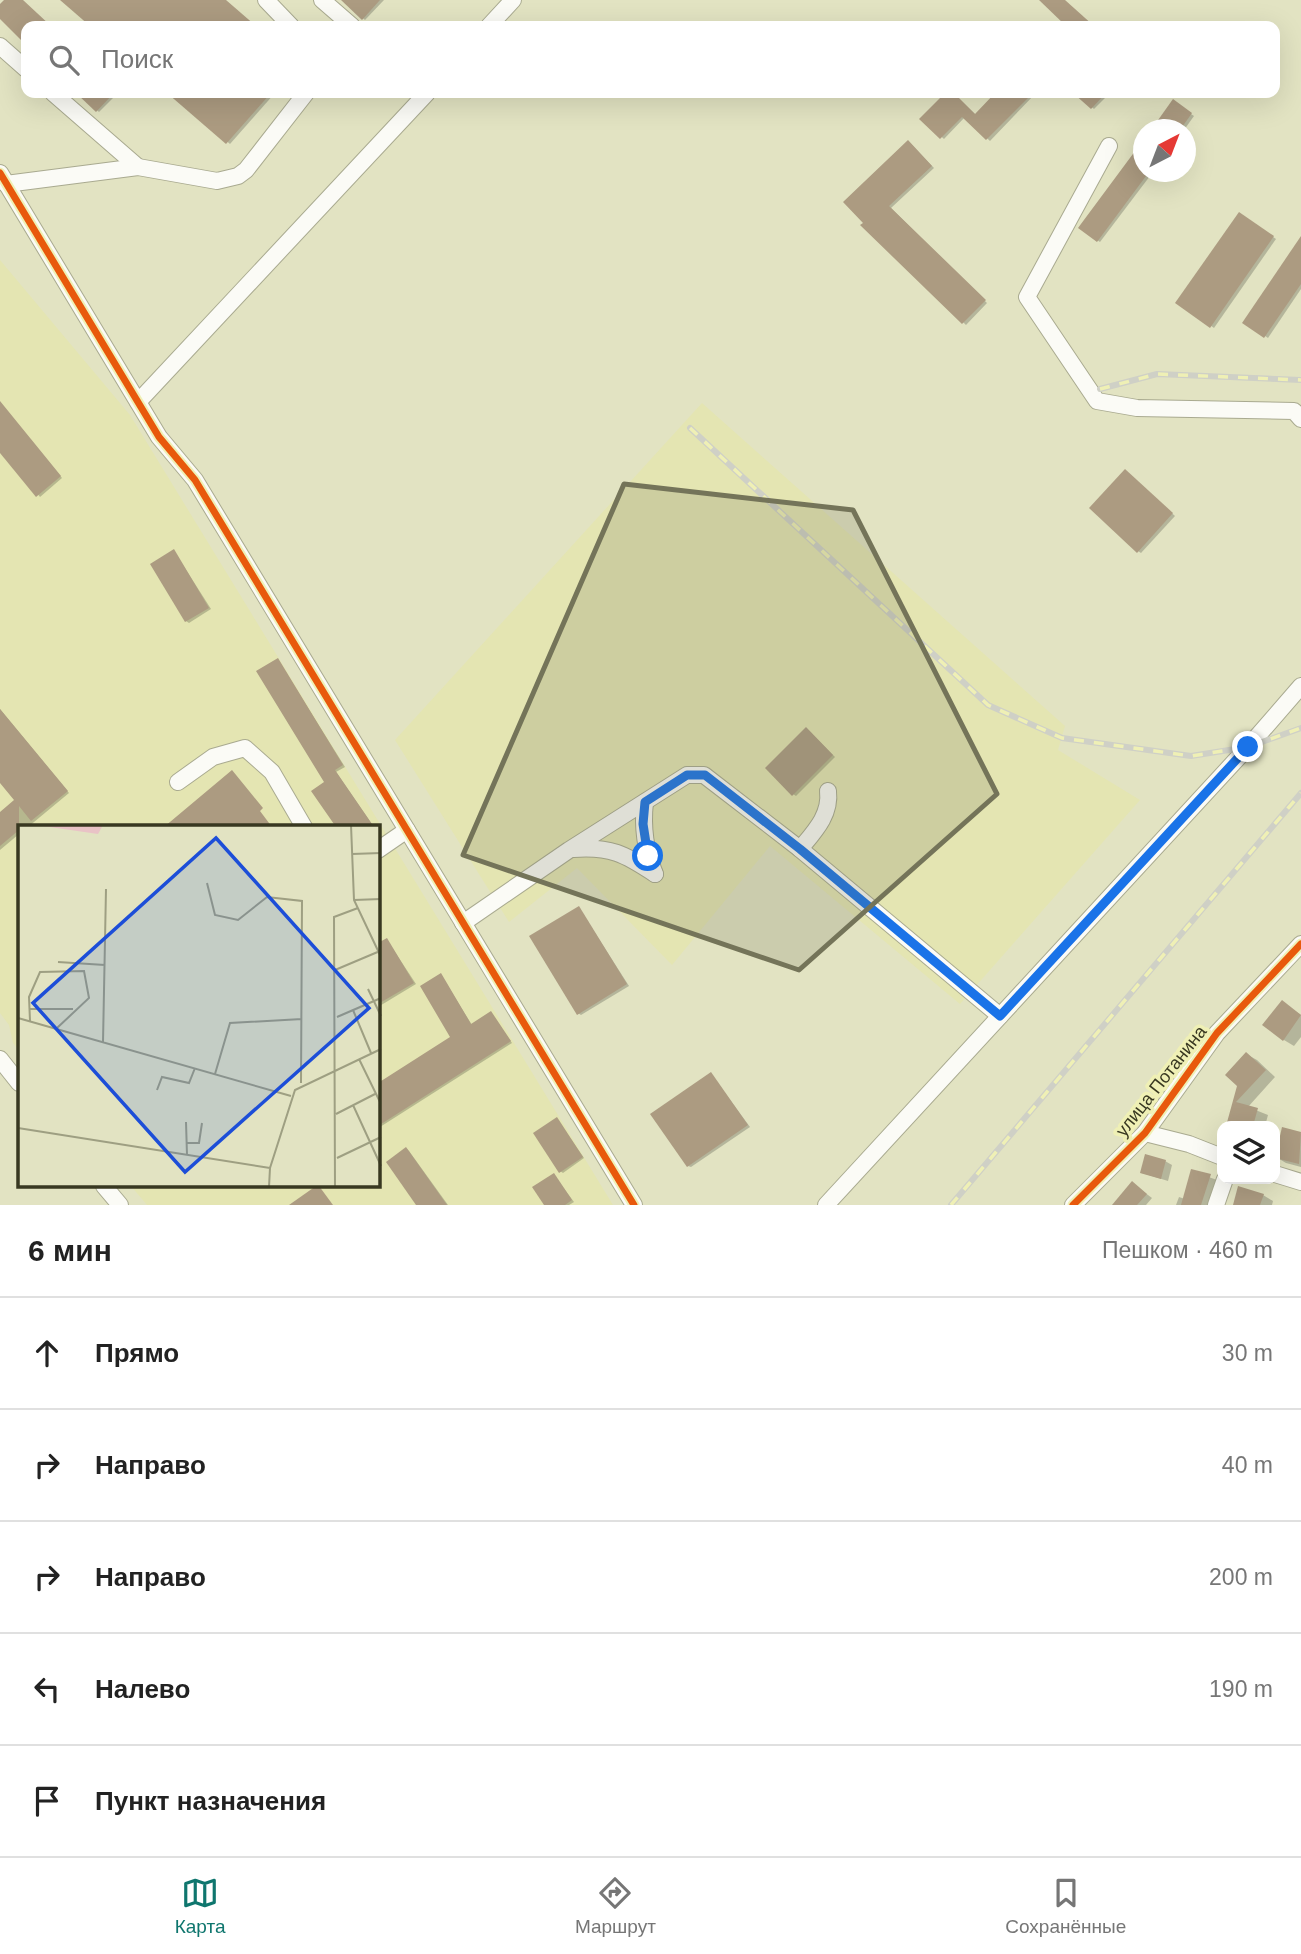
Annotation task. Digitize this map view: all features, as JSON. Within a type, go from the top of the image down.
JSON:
[{"type":"street","points":[[266,0],[286,21]]},
{"type":"street","points":[[322,0],[346,21]]},
{"type":"street","points":[[494,21],[513,0]]},
{"type":"street","points":[[0,46],[21,65]]},
{"type":"street","points":[[59,98],[138,167]]},
{"type":"street","points":[[302,98],[254,161],[238,177],[217,181],[138,167],[3,179],[159,437],[195,480],[634,1205]]},
{"type":"street","points":[[138,402],[413,99]]},
{"type":"street","points":[[1109,146],[1027,297],[1097,401],[1137,408],[1294,411],[1301,419]]},
{"type":"street","points":[[826,1205],[1301,686]]},
{"type":"street","points":[[178,782],[213,757],[245,748],[272,772],[303,825]]},
{"type":"street","points":[[463,923],[569,850],[687,775],[705,775],[800,849],[1000,1016]]},
{"type":"street","points":[[800,849],[824,817],[829,803],[828,791]]},
{"type":"street","points":[[569,850],[594,847],[612,850],[631,858],[655,874],[645,842],[645,802]]},
{"type":"street","points":[[380,849],[407,830]]},
{"type":"street","name":"улица Потанина","points":[[1073,1205],[1145,1133],[1217,1033],[1301,944]]},
{"type":"street","points":[[0,1059],[18,1082]]},
{"type":"street","points":[[1145,1133],[1189,1144],[1217,1155]]},
{"type":"street","points":[[1280,1176],[1301,1182]]},
{"type":"street","points":[[1216,1205],[1222,1184]]},
{"type":"street","points":[[106,1188],[120,1205]]},
{"type":"highlighted area","points":[[624,484],[853,510],[997,794],[799,970],[463,855]]},
{"type":"shaded area","points":[[0,260],[130,415],[613,1205],[147,1205],[133,1188],[380,1188],[380,825],[18,825],[18,1049],[13,1043],[9,1025],[0,1013]]},
{"type":"shaded area","points":[[702,403],[1065,726],[1058,750],[1140,800],[960,1004],[770,846],[672,965],[577,868],[509,922],[395,740]]},
{"type":"building","points":[[4,0],[23,0],[46,21],[21,21],[21,40],[0,19],[0,4]]},
{"type":"building","points":[[60,0],[226,0],[250,21],[84,21]]},
{"type":"building","points":[[341,0],[380,0],[362,20]]},
{"type":"building","points":[[1039,0],[1065,0],[1088,21],[1061,21]]},
{"type":"building","points":[[81,98],[109,98],[96,112]]},
{"type":"building","points":[[173,98],[267,98],[226,144]]},
{"type":"building","points":[[940,98],[959,98],[975,114],[990,98],[1028,98],[986,140],[962,117],[940,139],[919,119]]},
{"type":"building","points":[[1079,98],[1101,98],[1091,109]]},
{"type":"building","points":[[1173,99],[1192,113],[1188,119],[1159,119]]},
{"type":"building","points":[[908,140],[932,166],[889,206],[986,300],[962,324],[860,225],[863,223],[843,202]]},
{"type":"building","points":[[1133,154],[1133,182],[1142,182],[1097,242],[1078,228]]},
{"type":"building","points":[[1239,212],[1274,236],[1210,328],[1175,303]]},
{"type":"building","points":[[1301,236],[1301,284],[1264,338],[1242,323]]},
{"type":"building","points":[[0,401],[61,476],[36,497],[0,453]]},
{"type":"building","points":[[1125,469],[1173,513],[1137,553],[1089,508]]},
{"type":"building","points":[[174,549],[209,608],[185,622],[150,564]]},
{"type":"building","points":[[278,658],[343,765],[335,770],[373,825],[335,825],[311,791],[324,782],[256,671]]},
{"type":"building","points":[[0,709],[68,791],[31,821],[19,806],[18,831],[0,846],[0,812],[14,800],[0,783]]},
{"type":"building","points":[[806,727],[833,755],[792,796],[765,768]]},
{"type":"building","points":[[232,770],[263,808],[260,811],[270,825],[166,825]]},
{"type":"building","points":[[579,906],[627,984],[577,1015],[529,936]]},
{"type":"building","points":[[387,938],[414,983],[380,1003],[380,942]]},
{"type":"building","points":[[441,973],[471,1024],[491,1011],[511,1041],[380,1125],[380,1082],[450,1037],[420,986]]},
{"type":"building","points":[[1282,1000],[1301,1015],[1283,1041],[1262,1025]]},
{"type":"building","points":[[1246,1052],[1266,1070],[1236,1102],[1258,1108],[1254,1121],[1227,1121],[1237,1086],[1225,1075]]},
{"type":"building","points":[[711,1072],[748,1125],[687,1167],[650,1114]]},
{"type":"building","points":[[557,1117],[583,1157],[559,1173],[533,1133]]},
{"type":"building","points":[[1282,1127],[1301,1132],[1299,1164],[1280,1159]]},
{"type":"building","points":[[406,1147],[447,1205],[416,1205],[386,1162]]},
{"type":"building","points":[[1145,1154],[1166,1160],[1161,1179],[1140,1173]]},
{"type":"building","points":[[1191,1169],[1211,1174],[1201,1205],[1181,1205]]},
{"type":"building","points":[[554,1173],[572,1200],[565,1205],[544,1205],[532,1187]]},
{"type":"building","points":[[1132,1181],[1147,1194],[1137,1205],[1112,1205]]},
{"type":"building","points":[[1238,1186],[1264,1194],[1260,1205],[1233,1205]]},
{"type":"building","points":[[313,1188],[320,1188],[333,1205],[289,1205]]},
{"type":"railway","points":[[1100,389],[1157,374],[1301,380]]},
{"type":"railway","points":[[690,428],[988,705],[1062,738],[1191,756],[1248,747],[1301,728]]},
{"type":"railway","points":[[951,1205],[1301,793]]},
{"type":"cycle path","points":[[0,173],[159,437],[195,480],[634,1205]]},
{"type":"cycle path","points":[[1073,1205],[1145,1133],[1217,1033],[1301,944]]},
{"type":"route","points":[[648,856],[643,824],[645,802],[687,775],[705,775],[800,849],[1000,1016],[1248,747]]}]
